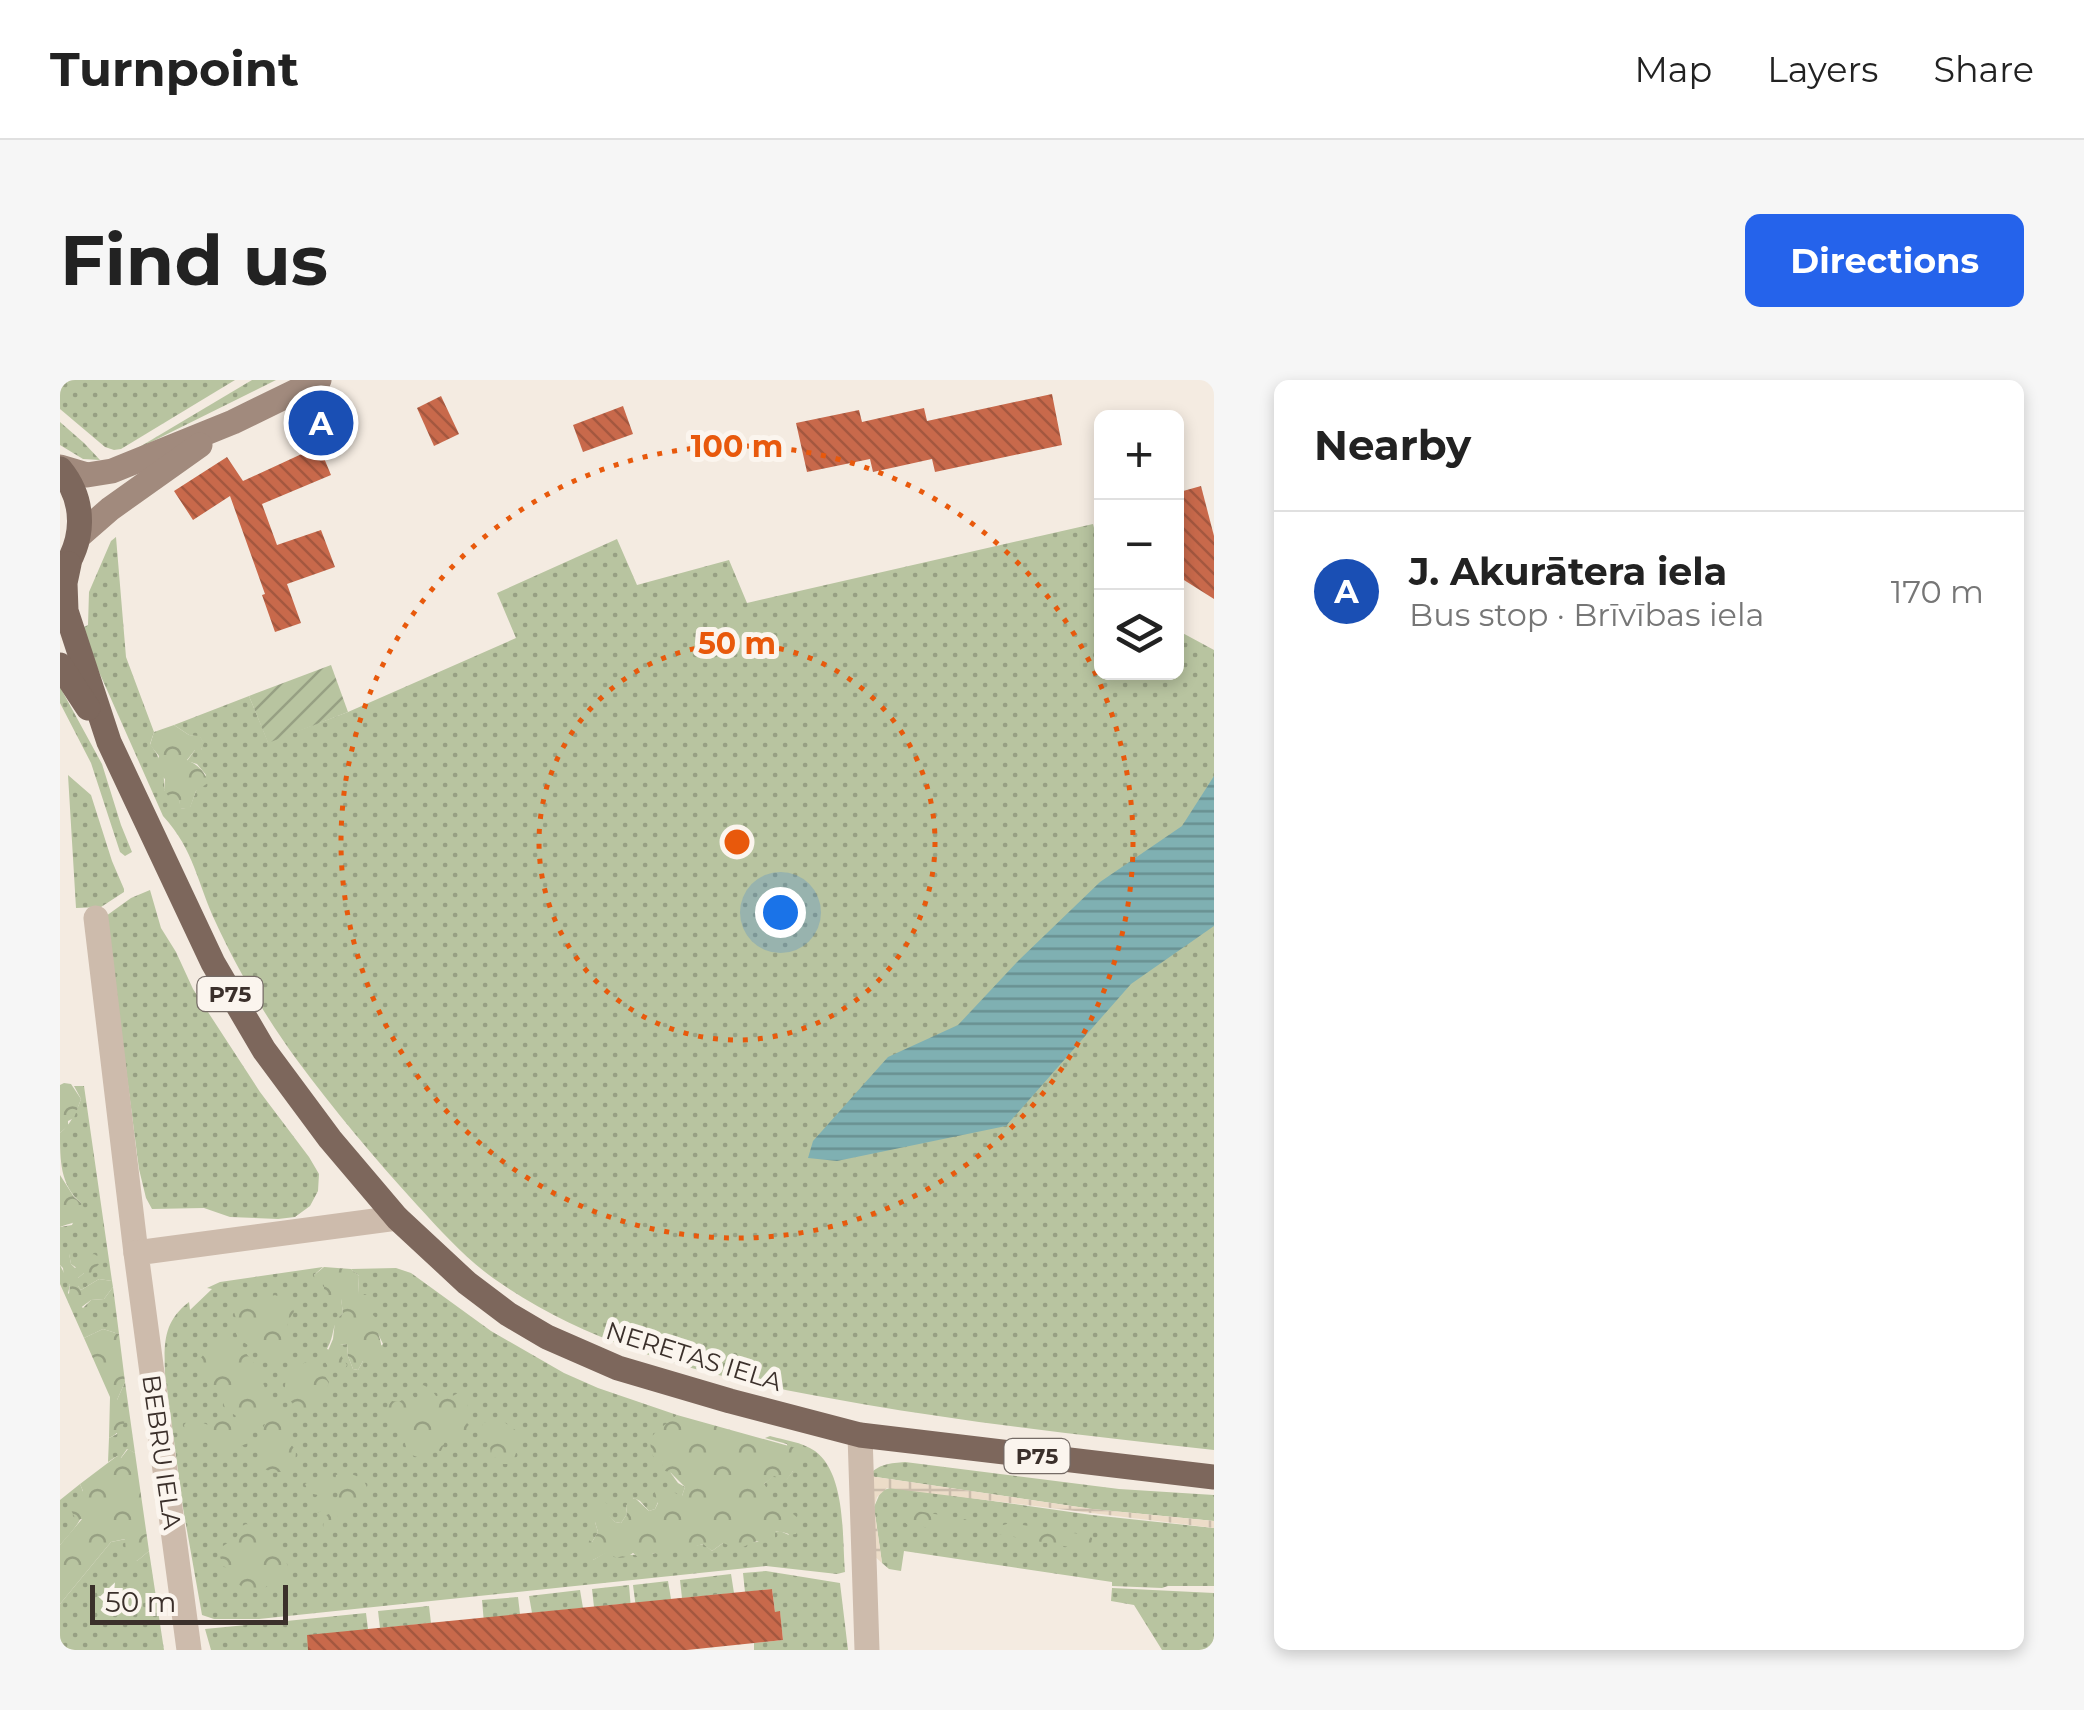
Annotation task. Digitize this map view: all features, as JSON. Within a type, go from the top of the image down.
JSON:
[{"type":"main road","points":[[60,468],[97,475],[125,466],[232,422],[319,380]]},
{"type":"main road","points":[[64,569],[80,536],[110,509],[232,422]]},
{"type":"main road","points":[[60,468],[79,506],[80,536]]},
{"type":"main road","name":"P75","points":[[64,569],[66,611],[110,742]]},
{"type":"main road","points":[[60,664],[110,742]]},
{"type":"main road","name":"NERETAS IELA","points":[[110,742],[213,963],[280,1072],[397,1218],[467,1283],[508,1314],[618,1368],[860,1434],[1214,1477]]},
{"type":"street","name":"BEBRU IELA","points":[[96,918],[188,1650]]},
{"type":"street","points":[[136,1253],[397,1218]]},
{"type":"street","points":[[860,1434],[867,1650]]},
{"type":"green space","points":[[60,380],[235,380],[114,450],[105,447],[60,409]]},
{"type":"green space","points":[[252,380],[276,380],[131,452]]},
{"type":"green space","points":[[60,422],[100,460],[83,459],[60,445]]},
{"type":"green space","points":[[1093,524],[1094,680],[1184,680],[1184,634],[1214,650],[1214,1450],[906,1411],[718,1375],[670,1362],[579,1327],[493,1278],[444,1234],[370,1152],[311,1079],[264,1011],[224,940],[189,855],[163,816],[80,629],[88,625],[89,592],[116,537],[126,657],[154,732],[150,744],[162,766],[164,790],[179,799],[181,809],[190,807],[206,775],[197,764],[187,761],[195,750],[201,750],[200,737],[174,725],[249,696],[268,742],[348,712],[516,638],[497,593],[617,539],[637,585],[729,560],[747,603]]},
{"type":"green space","points":[[331,665],[348,712],[268,743],[249,696]]},
{"type":"green space","points":[[60,687],[102,764],[132,852],[125,856],[120,852],[91,763],[60,703]]},
{"type":"green space","points":[[174,725],[189,735],[200,736],[204,743],[187,760],[200,769],[208,783],[196,791],[190,808],[180,809],[179,799],[169,797],[164,790],[165,779],[156,771],[159,756],[150,745],[154,732]]},
{"type":"green space","points":[[68,775],[91,795],[124,889],[101,907],[76,908]]},
{"type":"green space","points":[[150,890],[161,928],[193,989],[319,1174],[318,1191],[310,1206],[295,1217],[230,1217],[204,1208],[152,1209],[146,1198],[106,916]]},
{"type":"green space","points":[[71,1084],[81,1099],[74,1118],[60,1133],[60,1085]]},
{"type":"green space","points":[[74,1086],[84,1086],[112,1281],[99,1279],[81,1290],[78,1278],[84,1273],[71,1264],[69,1254],[60,1254],[60,1227],[72,1225],[81,1203],[65,1180],[60,1153],[60,1133],[73,1118],[81,1099]]},
{"type":"green space","points":[[60,1175],[84,1208],[77,1220],[60,1227]]},
{"type":"green space","points":[[69,1253],[75,1268],[85,1258],[94,1254],[99,1257],[99,1264],[90,1274],[78,1278],[78,1286],[81,1290],[99,1279],[112,1281],[113,1287],[104,1299],[91,1300],[79,1309],[68,1302],[70,1285],[64,1278],[60,1254]]},
{"type":"green space","points":[[60,1265],[70,1285],[68,1293],[83,1308],[91,1300],[104,1299],[113,1287],[119,1334],[103,1329],[84,1338],[60,1284]]},
{"type":"green space","points":[[323,1267],[314,1275],[341,1298],[343,1313],[327,1349],[340,1354],[340,1345],[347,1344],[353,1369],[358,1370],[383,1344],[358,1293],[359,1276],[351,1269],[396,1268],[411,1273],[491,1331],[564,1373],[677,1415],[662,1461],[685,1487],[682,1496],[658,1502],[649,1511],[634,1498],[626,1506],[627,1514],[621,1523],[607,1514],[595,1522],[598,1532],[588,1542],[593,1560],[608,1551],[643,1554],[704,1544],[712,1551],[723,1543],[757,1542],[775,1532],[789,1535],[764,1484],[774,1475],[786,1480],[793,1471],[787,1444],[765,1438],[770,1436],[804,1445],[825,1461],[837,1490],[845,1572],[766,1566],[259,1619],[214,1619],[202,1615],[165,1374],[165,1343],[170,1325],[189,1302],[190,1310],[212,1289],[207,1288],[220,1282]]},
{"type":"green space","points":[[324,1267],[351,1269],[359,1276],[358,1293],[369,1295],[368,1310],[377,1319],[381,1357],[374,1362],[363,1361],[358,1370],[353,1369],[347,1344],[340,1345],[347,1365],[343,1372],[330,1370],[324,1360],[335,1321],[343,1313],[341,1299],[332,1301],[324,1297],[324,1285],[315,1281],[314,1275]]},
{"type":"green space","points":[[275,1295],[291,1302],[294,1312],[287,1322],[291,1341],[288,1359],[276,1368],[239,1340],[234,1312],[245,1299],[257,1301]]},
{"type":"green space","points":[[103,1329],[119,1334],[125,1382],[117,1400],[125,1421],[109,1438],[110,1397],[84,1338]]},
{"type":"green space","points":[[226,1341],[244,1351],[258,1368],[266,1391],[278,1403],[279,1417],[292,1420],[288,1440],[296,1451],[295,1465],[286,1472],[262,1468],[259,1437],[265,1424],[254,1429],[250,1442],[233,1449],[223,1448],[209,1438],[198,1441],[186,1436],[184,1425],[190,1418],[211,1426],[222,1416],[233,1420],[236,1416],[225,1408],[220,1393],[211,1391],[200,1359],[210,1346]]},
{"type":"green space","points":[[308,1362],[318,1366],[329,1382],[326,1399],[312,1409],[299,1410],[285,1391],[286,1381],[289,1367]]},
{"type":"green space","points":[[125,1382],[135,1453],[127,1449],[120,1459],[117,1456],[108,1462],[109,1438],[117,1434],[117,1400]]},
{"type":"green space","points":[[423,1385],[436,1396],[465,1395],[468,1404],[464,1420],[474,1430],[468,1439],[456,1445],[446,1439],[441,1451],[428,1450],[419,1457],[409,1452],[404,1432],[391,1429],[386,1415],[392,1401],[402,1400],[405,1389],[416,1400]]},
{"type":"green space","points":[[677,1415],[796,1448],[805,1458],[802,1466],[786,1481],[774,1476],[764,1484],[775,1500],[775,1510],[795,1516],[801,1522],[800,1529],[796,1534],[775,1532],[775,1540],[741,1547],[723,1543],[712,1551],[703,1544],[639,1558],[633,1553],[620,1558],[608,1552],[583,1561],[574,1551],[574,1543],[579,1535],[592,1542],[598,1532],[595,1522],[586,1514],[593,1504],[601,1500],[608,1504],[608,1514],[621,1523],[629,1500],[635,1498],[649,1511],[658,1503],[653,1494],[656,1490],[666,1489],[682,1496],[685,1487],[663,1470],[662,1461],[655,1460],[651,1450],[652,1437]]},
{"type":"green space","points":[[500,1419],[521,1439],[512,1464],[501,1464],[500,1458],[491,1457],[493,1436],[482,1429],[483,1423]]},
{"type":"green space","points":[[128,1449],[135,1453],[149,1551],[137,1561],[126,1554],[125,1539],[111,1542],[60,1604],[60,1545],[82,1519],[76,1520],[69,1506],[83,1491],[80,1484],[117,1456],[121,1458]]},
{"type":"green space","points":[[905,1462],[1119,1489],[1214,1495],[1214,1521],[1092,1509],[869,1476],[880,1467]]},
{"type":"green space","points":[[345,1472],[361,1479],[368,1493],[359,1508],[342,1511],[336,1518],[338,1526],[323,1530],[324,1516],[331,1510],[317,1513],[312,1508],[311,1502],[318,1495],[309,1493],[305,1484],[324,1475],[332,1476],[327,1490],[331,1499],[338,1501],[336,1475]]},
{"type":"green space","points":[[80,1484],[84,1510],[60,1545],[60,1500]]},
{"type":"green space","points":[[893,1487],[1214,1528],[1214,1586],[1112,1586],[1112,1582],[904,1551],[901,1571],[889,1569],[882,1563],[874,1507],[881,1491]]},
{"type":"green space","points":[[912,1510],[969,1520],[973,1525],[964,1532],[908,1525],[902,1514]]},
{"type":"green space","points":[[1010,1523],[1086,1535],[1092,1542],[1080,1549],[999,1534],[1000,1526]]},
{"type":"green space","points":[[246,1524],[255,1527],[282,1554],[288,1569],[288,1585],[277,1590],[267,1586],[255,1593],[234,1580],[232,1569],[222,1566],[219,1550]]},
{"type":"green space","points":[[126,1539],[137,1561],[149,1551],[164,1650],[60,1650],[60,1604],[111,1542]]},
{"type":"green space","points":[[766,1571],[840,1583],[848,1650],[754,1650],[754,1643],[783,1640],[772,1589],[745,1592],[743,1573]]},
{"type":"green space","points":[[731,1574],[734,1593],[682,1598],[680,1580]]},
{"type":"green space","points":[[668,1581],[671,1599],[636,1608],[633,1585]]},
{"type":"green space","points":[[629,1585],[631,1609],[621,1604],[594,1607],[592,1589]]},
{"type":"green space","points":[[1112,1588],[1214,1593],[1214,1650],[1162,1650],[1134,1605],[1111,1601]]},
{"type":"green space","points":[[580,1590],[583,1608],[532,1613],[529,1596]]},
{"type":"green space","points":[[518,1597],[520,1614],[484,1623],[482,1600]]},
{"type":"green space","points":[[429,1606],[431,1623],[380,1628],[378,1611]]},
{"type":"green space","points":[[366,1613],[368,1629],[343,1650],[211,1650],[205,1629]]},
{"type":"shaded area","points":[[869,1476],[1092,1509],[1214,1521],[1214,1528],[887,1488],[877,1497],[874,1507],[882,1563],[873,1555]]},
{"type":"water","points":[[1214,776],[1214,926],[1131,984],[1006,1126],[837,1161],[808,1158],[813,1141],[888,1057],[958,1025],[1100,882],[1182,826]]},
{"type":"building","points":[[1052,394],[1062,445],[935,472],[932,459],[873,472],[870,459],[807,472],[796,423],[859,410],[862,422],[924,408],[927,421]]},
{"type":"building","points":[[441,396],[459,434],[434,446],[417,408]]},
{"type":"building","points":[[623,406],[633,434],[583,452],[573,425]]},
{"type":"building","points":[[319,446],[331,475],[262,504],[277,545],[321,530],[335,567],[287,584],[301,623],[275,632],[230,496],[193,520],[174,491],[227,457],[243,481]]},
{"type":"building","points":[[1201,486],[1214,536],[1214,599],[1184,580],[1184,491]]},
{"type":"building","points":[[772,1589],[775,1612],[780,1611],[783,1640],[687,1650],[308,1650],[307,1635]]},
{"type":"place","name":"J. Akurātera iela","points":[[321,423]]}]
